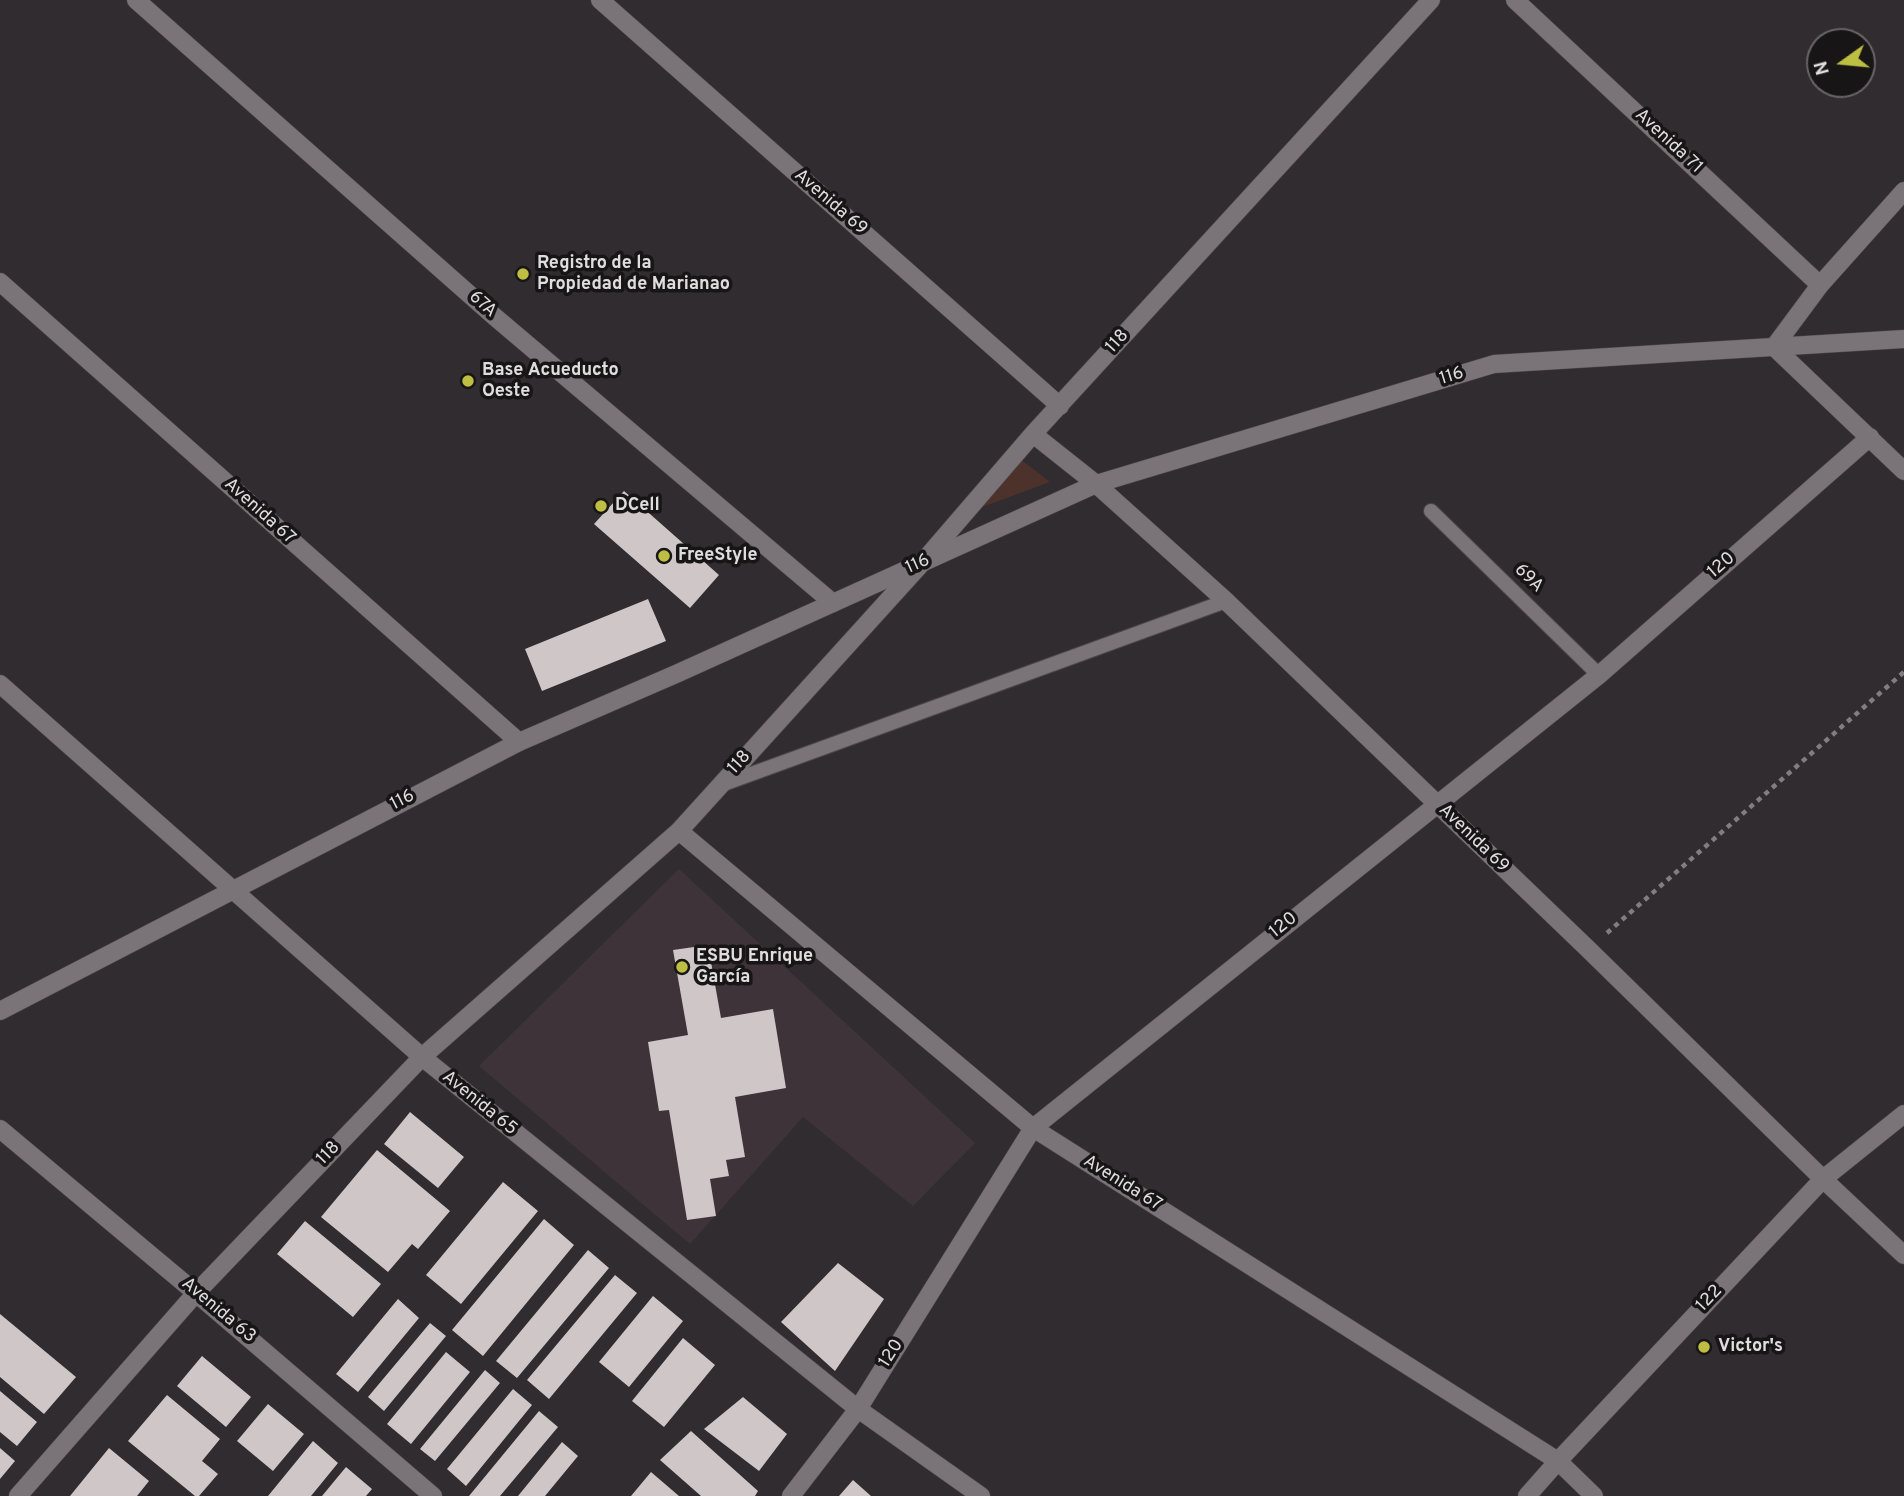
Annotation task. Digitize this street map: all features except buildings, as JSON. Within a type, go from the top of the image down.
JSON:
[{"type":"street","name":"67A","points":[[136,0],[495,317],[833,603]]},
{"type":"street","name":"Avenida 69","points":[[600,0],[1060,406]]},
{"type":"street","name":"118","points":[[18,1496],[197,1293],[422,1058],[679,831],[921,564],[1033,434],[1431,0]]},
{"type":"street","name":"Avenida 71","points":[[1516,0],[1820,285]]},
{"type":"street","points":[[1904,191],[1820,285],[1774,347],[1904,471]]},
{"type":"street","name":"Avenida 67","points":[[0,282],[519,741]]},
{"type":"street","name":"116","points":[[0,1012],[519,741],[676,674],[1096,484],[1494,364],[1904,339]]},
{"type":"street","name":"Avenida 69","points":[[1033,434],[1096,484],[1226,601],[1904,1255]]},
{"type":"street","name":"120","points":[[791,1496],[858,1409],[1033,1128],[1599,675],[1870,437]]},
{"type":"street","name":"Avenida 65","points":[[0,684],[422,1058],[858,1409],[981,1496]]},
{"type":"street","name":"Avenida 67","points":[[679,831],[1033,1128],[1558,1461],[1594,1496]]},
{"type":"street","name":"122","points":[[1527,1496],[1823,1179],[1904,1114]]},
{"type":"street","name":"Avenida 63","points":[[0,1129],[197,1293],[433,1496]]},
{"type":"lane","name":"69A","points":[[1431,511],[1599,675]]},
{"type":"lane","points":[[720,785],[1226,601]]},
{"type":"path","points":[[1588,950],[1904,672]]},
{"type":"shaded area","points":[[1019,458],[1050,482],[966,513]]},
{"type":"shaded area","name":"ESBU Enrique García","points":[[679,869],[975,1143],[913,1206],[803,1117],[690,1244],[479,1066]]},
{"type":"place","name":"Registro de la Propiedad de Marianao","points":[[523,274]]},
{"type":"place","name":"Base Acueducto Oeste","points":[[468,381]]},
{"type":"place","name":"DCell","points":[[601,506]]},
{"type":"place","name":"FreeStyle","points":[[664,556]]},
{"type":"place","name":"ESBU Enrique García","points":[[682,967]]},
{"type":"place","name":"Victor's","points":[[1704,1347]]}]
